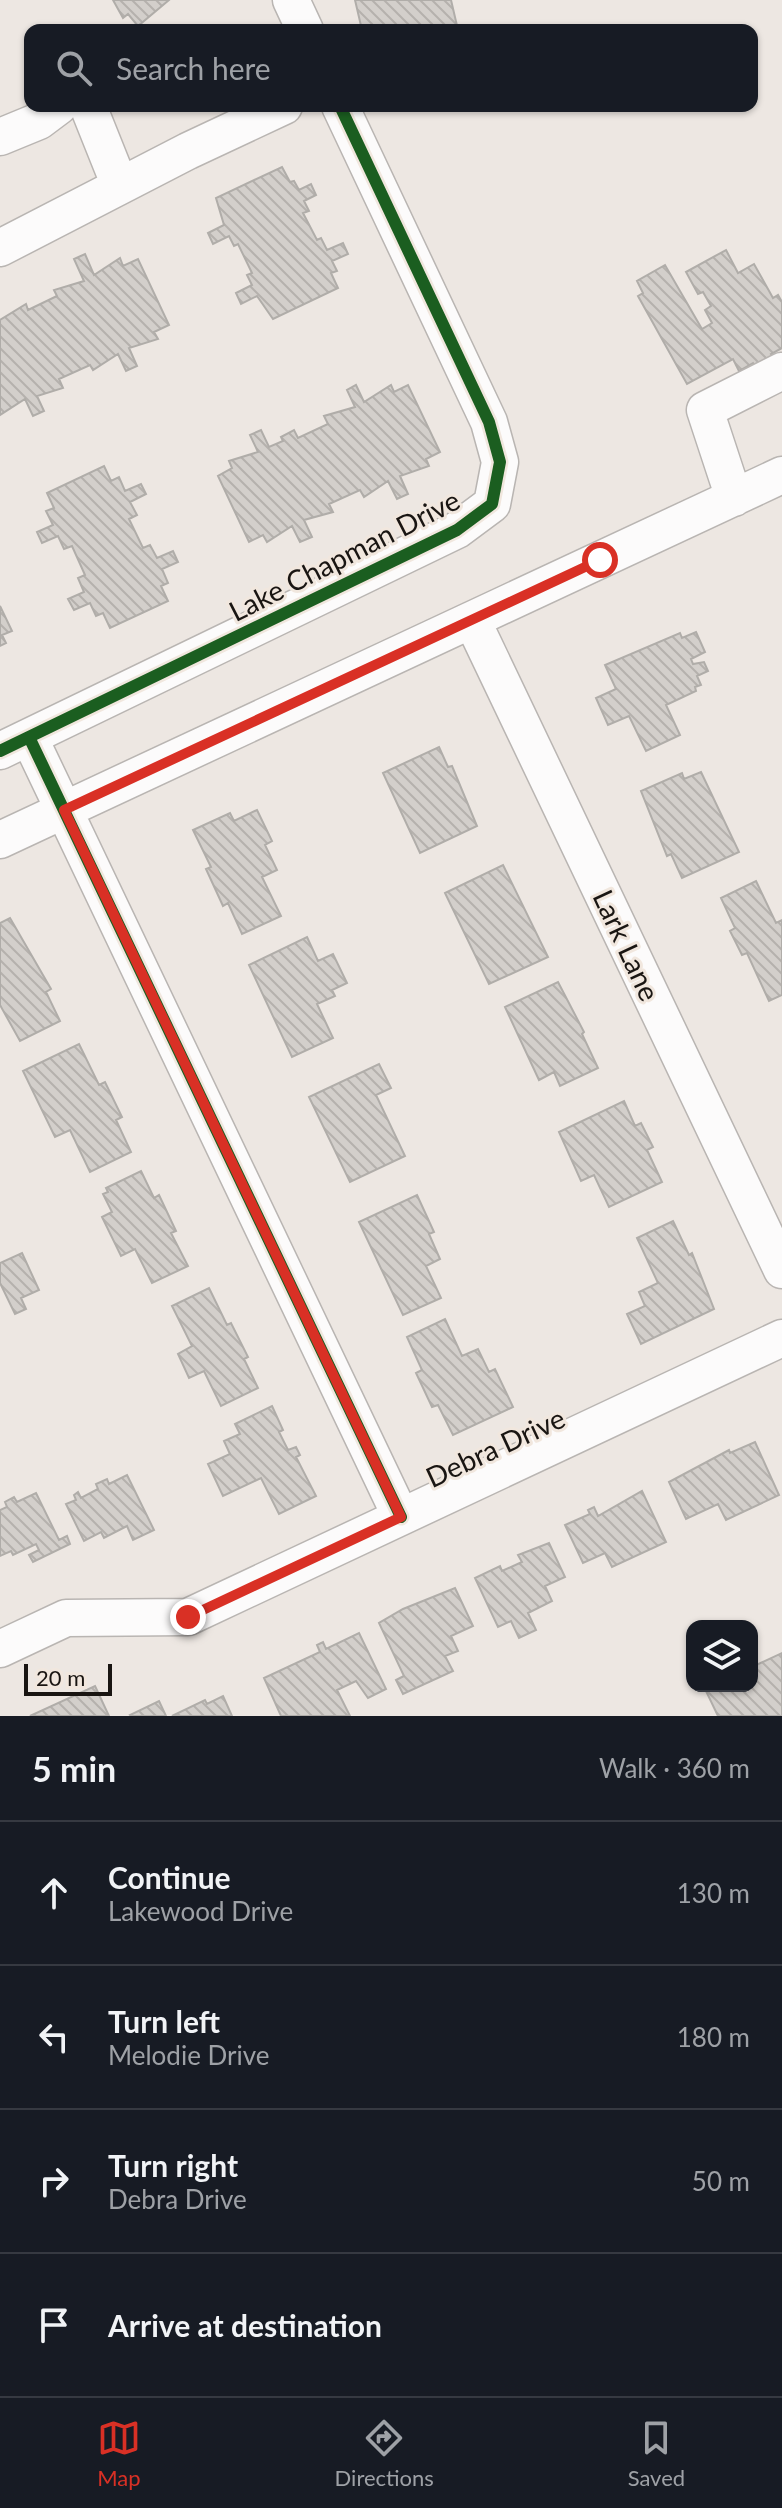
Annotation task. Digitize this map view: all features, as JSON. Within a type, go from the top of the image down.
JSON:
[{"type":"street","points":[[291,0],[302,24]]},
{"type":"street","points":[[0,137],[39,121],[51,112]]},
{"type":"street","points":[[90,112],[120,186]]},
{"type":"street","points":[[0,248],[272,112]]},
{"type":"street","name":"Lake Chapman Drive","points":[[15,744],[457,530],[492,504],[500,462],[489,422],[343,112]]},
{"type":"street","points":[[734,498],[705,410],[782,371]]},
{"type":"street","points":[[0,840],[782,475]]},
{"type":"street","name":"Lark Lane","points":[[472,620],[782,1270]]},
{"type":"street","points":[[15,744],[64,810],[401,1517]]},
{"type":"street","name":"Debra Drive","points":[[0,1649],[66,1618],[188,1617],[782,1338]]},
{"type":"building","points":[[113,0],[169,0],[140,24],[136,24],[128,14],[123,18]]},
{"type":"building","points":[[355,0],[451,0],[457,24],[361,24]]},
{"type":"building","points":[[282,167],[290,182],[294,181],[299,190],[311,184],[316,195],[304,201],[309,211],[303,213],[317,240],[321,238],[327,250],[343,243],[348,254],[332,261],[337,271],[331,273],[338,288],[273,319],[257,296],[241,304],[236,293],[252,285],[247,275],[252,273],[238,244],[234,246],[229,236],[213,244],[208,233],[224,225],[216,198]]},
{"type":"building","points":[[726,250],[738,273],[754,264],[773,298],[778,295],[782,302],[782,348],[771,354],[774,358],[756,368],[753,363],[739,371],[733,359],[687,384],[638,296],[643,293],[637,281],[665,265],[702,329],[712,323],[705,310],[711,306],[703,292],[698,294],[686,272]]},
{"type":"building","points":[[85,254],[94,275],[120,258],[123,266],[138,259],[169,325],[154,332],[158,339],[129,348],[137,366],[126,371],[118,354],[93,370],[90,365],[59,379],[63,388],[37,396],[44,411],[33,416],[25,399],[0,415],[0,320],[26,304],[28,310],[57,296],[54,290],[84,281],[74,259]]},
{"type":"building","points":[[356,385],[364,402],[391,385],[394,392],[408,385],[440,452],[426,459],[429,466],[400,476],[408,494],[397,499],[388,481],[364,497],[360,490],[329,504],[333,512],[304,520],[312,537],[300,542],[292,526],[267,542],[263,535],[249,542],[218,476],[232,468],[229,461],[258,452],[250,435],[261,430],[269,447],[283,441],[281,437],[294,430],[298,438],[328,424],[324,416],[355,407],[347,390]]},
{"type":"building","points":[[104,466],[111,481],[119,477],[125,491],[141,484],[146,494],[130,502],[137,515],[129,519],[143,548],[150,545],[157,558],[173,551],[178,562],[162,569],[168,583],[161,586],[168,601],[110,628],[103,613],[96,616],[90,603],[74,610],[68,599],[84,592],[78,578],[85,575],[72,546],[64,549],[58,536],[42,543],[37,532],[53,525],[46,511],[54,508],[47,493]]},
{"type":"building","points":[[0,606],[12,631],[2,635],[6,643],[0,646]]},
{"type":"building","points":[[696,632],[705,652],[691,659],[693,664],[704,662],[708,671],[697,676],[701,685],[695,687],[696,691],[666,705],[680,735],[646,751],[629,716],[608,725],[596,698],[616,689],[605,665],[680,633],[682,638]]},
{"type":"building","points":[[439,747],[448,767],[452,766],[477,826],[420,853],[383,773]]},
{"type":"building","points":[[701,772],[739,852],[682,878],[671,854],[667,856],[641,791],[682,773],[684,779]]},
{"type":"building","points":[[257,810],[272,841],[265,845],[277,870],[262,877],[281,916],[242,934],[228,903],[223,906],[206,869],[211,867],[193,830],[230,813],[234,821]]},
{"type":"building","points":[[503,865],[548,957],[489,984],[445,893]]},
{"type":"building","points":[[756,881],[776,923],[782,920],[782,995],[769,1001],[747,953],[742,955],[730,931],[735,928],[721,898]]},
{"type":"building","points":[[10,918],[51,989],[46,992],[60,1021],[20,1041],[0,1005],[0,923]]},
{"type":"building","points":[[307,937],[318,961],[333,954],[347,983],[332,990],[335,996],[317,1004],[333,1038],[292,1057],[249,965]]},
{"type":"building","points":[[558,982],[584,1032],[582,1034],[598,1068],[560,1086],[554,1072],[539,1080],[505,1007]]},
{"type":"building","points":[[79,1044],[99,1085],[105,1082],[122,1117],[116,1120],[131,1152],[90,1172],[70,1130],[55,1137],[23,1071]]},
{"type":"building","points":[[379,1064],[391,1088],[376,1095],[405,1156],[350,1182],[309,1097]]},
{"type":"building","points":[[624,1101],[635,1126],[641,1123],[653,1147],[647,1150],[662,1182],[609,1207],[594,1175],[581,1181],[559,1132]]},
{"type":"building","points":[[141,1171],[154,1198],[159,1195],[176,1231],[171,1233],[188,1266],[152,1283],[135,1249],[121,1256],[102,1217],[112,1212],[103,1194],[108,1192],[106,1188]]},
{"type":"building","points":[[417,1195],[434,1232],[429,1234],[440,1259],[426,1266],[441,1298],[403,1315],[359,1222]]},
{"type":"building","points":[[673,1221],[689,1255],[692,1253],[714,1309],[641,1344],[627,1314],[645,1306],[639,1292],[658,1283],[637,1238]]},
{"type":"building","points":[[22,1253],[39,1290],[21,1298],[26,1309],[15,1314],[0,1283],[0,1263]]},
{"type":"building","points":[[209,1288],[227,1325],[231,1323],[248,1357],[244,1359],[258,1388],[221,1406],[204,1371],[189,1378],[178,1354],[192,1346],[172,1306]]},
{"type":"building","points":[[445,1319],[462,1356],[478,1349],[489,1372],[495,1369],[513,1407],[453,1435],[438,1405],[432,1407],[416,1373],[422,1370],[407,1337]]},
{"type":"building","points":[[272,1406],[283,1430],[279,1432],[288,1450],[296,1447],[300,1455],[296,1457],[316,1496],[279,1514],[261,1478],[223,1496],[208,1464],[230,1454],[224,1441],[240,1434],[235,1424]]},
{"type":"building","points":[[755,1442],[779,1495],[726,1520],[718,1504],[686,1519],[669,1482],[729,1450],[730,1453]]},
{"type":"building","points":[[127,1475],[154,1530],[133,1540],[127,1526],[104,1538],[101,1532],[84,1541],[66,1504],[76,1500],[74,1495],[78,1492],[81,1498],[98,1489],[96,1484],[107,1479],[109,1484]]},
{"type":"building","points":[[642,1491],[666,1542],[612,1567],[605,1553],[583,1563],[565,1525],[590,1514],[588,1510],[594,1507],[598,1516]]},
{"type":"building","points":[[36,1493],[59,1540],[67,1536],[70,1544],[33,1562],[29,1555],[39,1550],[36,1544],[13,1555],[11,1551],[0,1556],[0,1510],[7,1507],[5,1502],[14,1497],[17,1502]]},
{"type":"building","points":[[549,1543],[565,1577],[545,1586],[552,1601],[528,1613],[536,1630],[519,1638],[511,1621],[498,1627],[475,1578],[500,1566],[502,1571],[522,1562],[518,1555]]},
{"type":"building","points":[[455,1588],[473,1626],[451,1636],[458,1651],[445,1656],[453,1671],[403,1694],[396,1680],[404,1676],[379,1623],[403,1609]]},
{"type":"building","points":[[359,1633],[386,1689],[368,1698],[356,1681],[337,1690],[350,1716],[281,1716],[264,1678],[320,1652],[317,1645],[323,1642],[326,1649]]},
{"type":"building","points":[[782,1653],[782,1716],[718,1716],[706,1692],[758,1692],[758,1664]]},
{"type":"building","points":[[95,1686],[109,1716],[30,1716]]},
{"type":"building","points":[[223,1696],[232,1716],[172,1716],[205,1700],[207,1704]]},
{"type":"building","points":[[159,1701],[166,1716],[130,1715]]},
{"type":"cycle path","points":[[0,751],[457,530],[492,504],[500,462],[489,422],[343,112]]},
{"type":"cycle path","points":[[29,737],[401,1517]]},
{"type":"route","points":[[188,1617],[401,1517],[64,810],[600,560]]}]
